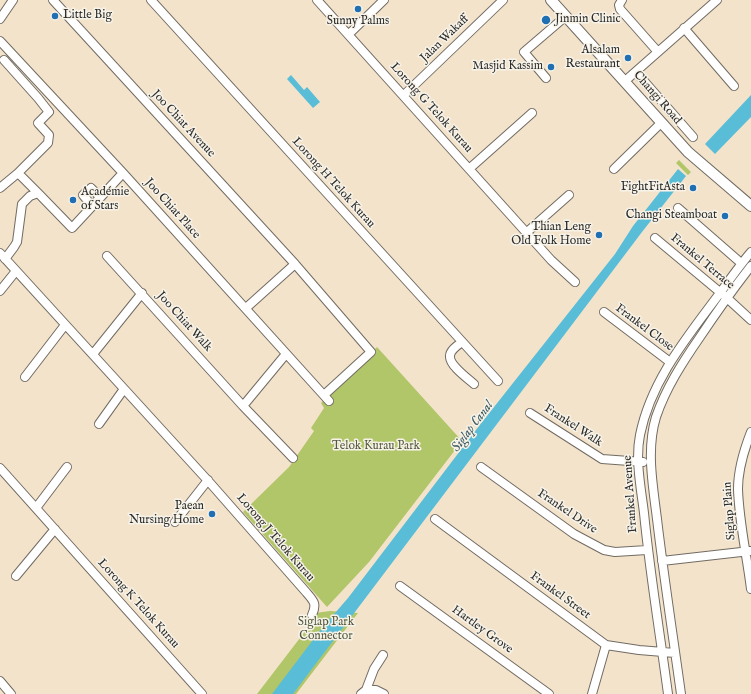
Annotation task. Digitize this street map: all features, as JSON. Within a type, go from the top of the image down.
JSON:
[{"type":"main road","name":"Changi Road","points":[[553,1],[688,152],[751,206]]},
{"type":"street","points":[[0,9],[7,0]]},
{"type":"street","points":[[0,19],[13,0]]},
{"type":"street","name":"Joo Chiat Avenue","points":[[53,0],[295,264],[371,352]]},
{"type":"street","name":"Lorong H Telok Kurau","points":[[151,0],[498,381]]},
{"type":"street","name":"Lorong G Telok Kurau","points":[[317,0],[404,95],[526,233],[551,260],[575,282]]},
{"type":"street","points":[[349,34],[384,0]]},
{"type":"street","name":"Jalan Wakaff","points":[[404,95],[503,0]]},
{"type":"street","points":[[622,0],[618,5],[620,9],[658,52]]},
{"type":"street","points":[[625,82],[717,0]]},
{"type":"street","points":[[546,78],[524,52],[566,16]]},
{"type":"street","points":[[684,28],[734,86]]},
{"type":"street","name":"Joo Chiat Place","points":[[0,41],[123,173],[326,397],[371,352]]},
{"type":"street","points":[[0,188],[18,173],[48,143],[50,135],[38,123],[49,112],[4,60]]},
{"type":"street","points":[[17,75],[25,68]]},
{"type":"street","points":[[636,72],[693,137]]},
{"type":"street","points":[[469,169],[532,113]]},
{"type":"street","points":[[614,169],[661,123]]},
{"type":"street","points":[[18,173],[72,228],[123,173]]},
{"type":"street","points":[[92,206],[83,195],[91,188],[100,197]]},
{"type":"street","points":[[2,256],[14,247],[17,242],[22,204],[30,196],[38,193]]},
{"type":"street","points":[[526,233],[569,195]]},
{"type":"street","points":[[678,208],[741,263]]},
{"type":"street","name":"Frankel Terrace","points":[[655,238],[724,295],[751,320]]},
{"type":"street","name":"Frankel Avenue","points":[[681,694],[662,561],[650,462],[652,440],[656,419],[666,392],[724,295],[741,263],[751,252]]},
{"type":"street","name":"Lorong J Telok Kurau","points":[[2,256],[208,480],[312,598],[316,608],[312,615]]},
{"type":"street","name":"Joo Chiat Walk","points":[[107,256],[142,293],[242,406],[293,458]]},
{"type":"street","points":[[246,308],[295,264]]},
{"type":"street","name":"Frankel Avenue","points":[[668,694],[648,550],[638,462],[640,435],[648,407],[658,383],[670,362],[702,317],[751,266]]},
{"type":"street","points":[[0,291],[16,271]]},
{"type":"street","points":[[93,354],[142,293]]},
{"type":"street","name":"Frankel Close","points":[[604,312],[670,362]]},
{"type":"street","points":[[25,377],[65,325]]},
{"type":"street","points":[[462,342],[449,355],[450,362],[474,384]]},
{"type":"street","points":[[242,406],[286,354]]},
{"type":"street","points":[[99,424],[124,388]]},
{"type":"street","name":"Frankel Walk","points":[[530,413],[602,459],[650,462]]},
{"type":"street","name":"Siglap Plain","points":[[751,432],[741,466],[738,488],[740,512],[748,551],[751,589]]},
{"type":"street","points":[[36,508],[67,467]]},
{"type":"street","name":"Frankel Drive","points":[[481,467],[574,534],[604,550],[615,552],[648,550]]},
{"type":"street","name":"Lorong K Telok Kurau","points":[[0,468],[55,529],[127,614],[202,694]]},
{"type":"street","points":[[174,522],[208,480]]},
{"type":"street","name":"Frankel Street","points":[[435,519],[606,645],[675,653]]},
{"type":"street","points":[[16,576],[55,529]]},
{"type":"street","points":[[662,561],[748,551]]},
{"type":"street","name":"Hartley Grove","points":[[400,586],[550,694]]},
{"type":"street","points":[[592,694],[606,645]]},
{"type":"street","points":[[364,692],[374,669],[383,655]]},
{"type":"street","points":[[0,681],[11,694]]},
{"type":"street","points":[[364,692],[376,690],[384,694]]},
{"type":"green space","points":[[679,160],[691,172],[688,175],[676,163]]},
{"type":"green space","name":"Telok Kurau Park","points":[[377,347],[462,441],[369,562],[327,607],[243,512],[289,467],[314,431],[311,428],[324,408],[321,403]]},
{"type":"green space","name":"Siglap Park Connector","points":[[330,611],[358,613],[296,694],[257,694],[313,621],[311,618],[315,613]]},
{"type":"water","points":[[291,75],[304,90],[307,87],[320,102],[313,108],[287,79]]},
{"type":"water","points":[[751,95],[751,117],[715,154],[705,144]]},
{"type":"water","points":[[678,169],[686,176],[642,232],[293,694],[272,694],[322,628],[348,598],[479,426],[615,254],[633,226]]},
{"type":"place","name":"Sunny Palms","points":[[358,9]]},
{"type":"place","name":"Little Big","points":[[55,16]]},
{"type":"place","name":"Jinmin Clinic","points":[[546,20]]},
{"type":"place","name":"Alsalam Restaurant","points":[[628,58]]},
{"type":"place","name":"Masjid Kassim","points":[[551,67]]},
{"type":"place","name":"FightFitAsta","points":[[693,188]]},
{"type":"place","name":"Académie of Stars","points":[[73,200]]},
{"type":"place","name":"Changi Steamboat","points":[[725,216]]},
{"type":"place","name":"Thian Leng Old Folk Home","points":[[599,235]]},
{"type":"place","name":"Paean Nursing Home","points":[[212,514]]},
{"type":"water label","name":"Siglap Canal","points":[[473,427]]}]
